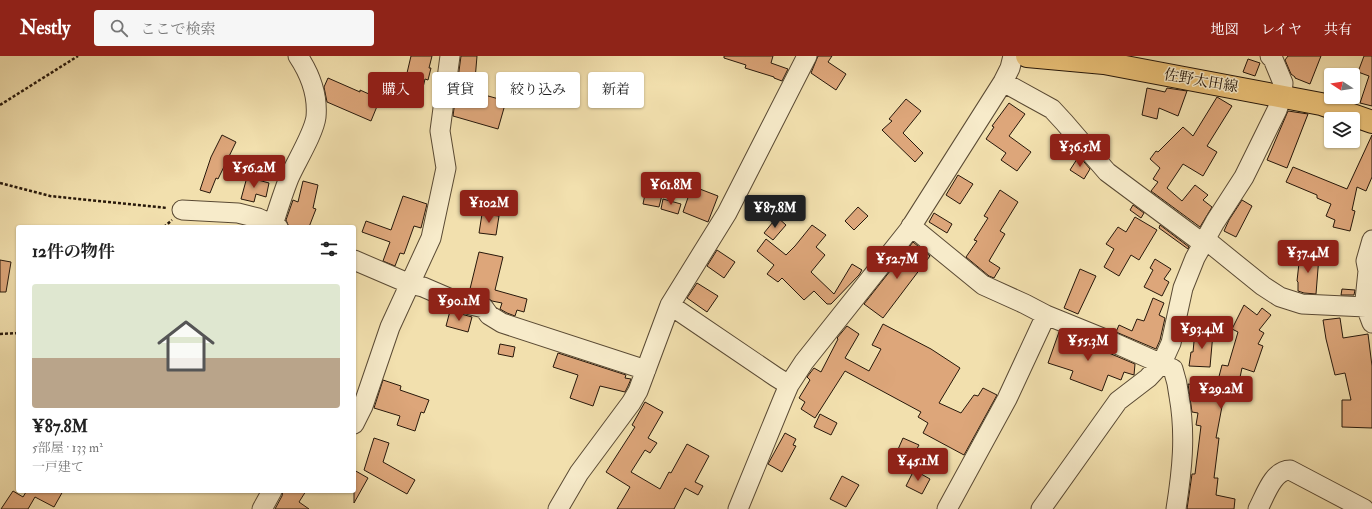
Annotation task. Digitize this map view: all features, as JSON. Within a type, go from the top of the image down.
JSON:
[{"type":"main road","name":"佐野太田線","points":[[1027,56],[1104,63],[1282,96],[1321,104],[1372,122]]},
{"type":"street","points":[[275,225],[289,179],[313,128],[316,117],[316,101],[308,70],[298,56]]},
{"type":"street","points":[[356,421],[363,406],[390,327],[431,238],[446,168],[440,131],[450,56]]},
{"type":"street","points":[[558,509],[579,473],[631,403],[638,391],[670,305],[728,213],[807,56]]},
{"type":"street","points":[[738,509],[789,385],[804,362],[911,226],[1003,82],[1010,68],[1013,56]]},
{"type":"street","points":[[1041,509],[1118,401],[1148,378],[1161,364],[1171,343],[1183,288],[1203,242],[1244,177],[1282,96],[1283,83],[1273,59],[1270,56]]},
{"type":"street","points":[[1003,82],[1052,110],[1069,127],[1107,172],[1197,239],[1211,244],[1268,290],[1280,297],[1302,304],[1370,313],[1365,300],[1368,270],[1366,261],[1372,240]]},
{"type":"street","points":[[182,210],[238,213],[258,218],[273,225]]},
{"type":"street","points":[[911,226],[983,285],[1046,315],[1110,340],[1173,370],[1184,430],[1184,452],[1176,509]]},
{"type":"street","points":[[356,261],[410,284],[423,287],[458,302],[484,308],[489,315],[502,323],[646,370]]},
{"type":"street","points":[[670,305],[789,385]]},
{"type":"street","points":[[947,509],[1007,400],[1046,315]]},
{"type":"street","points":[[1258,509],[1276,476],[1286,470],[1290,470],[1364,509]]},
{"type":"street","points":[[262,509],[271,493]]},
{"type":"street","points":[[1369,509],[1372,505]]},
{"type":"path","points":[[0,105],[78,56]]},
{"type":"path","points":[[0,183],[50,196],[182,210]]},
{"type":"path","points":[[0,334],[16,333]]},
{"type":"building","points":[[411,56],[432,56],[428,80],[425,79],[424,83],[424,72],[407,72]]},
{"type":"building","points":[[461,56],[477,56],[476,72],[459,72]]},
{"type":"building","points":[[724,56],[773,56],[771,63],[788,69],[782,81],[745,68],[746,65],[724,58]]},
{"type":"building","points":[[818,56],[832,56],[828,62],[846,74],[836,90],[811,73]]},
{"type":"building","points":[[1288,56],[1321,56],[1310,84],[1295,78],[1291,74],[1285,60]]},
{"type":"building","points":[[1364,56],[1372,56],[1372,106],[1360,103],[1369,76],[1360,73],[1360,68]]},
{"type":"building","points":[[1248,59],[1260,63],[1255,76],[1243,72]]},
{"type":"building","points":[[328,78],[360,92],[360,90],[368,94],[368,108],[376,108],[371,121],[327,102],[324,87]]},
{"type":"building","points":[[1147,88],[1165,92],[1167,88],[1187,91],[1178,116],[1159,108],[1157,119],[1142,115]]},
{"type":"building","points":[[488,96],[496,98],[496,108],[504,108],[498,129],[453,116],[454,108],[488,108]]},
{"type":"building","points":[[1217,97],[1232,106],[1207,146],[1217,152],[1203,176],[1183,164],[1167,188],[1182,201],[1195,185],[1208,195],[1203,200],[1212,207],[1200,227],[1151,191],[1158,182],[1153,179],[1160,168],[1150,159],[1156,151],[1158,152],[1183,127],[1193,136]]},
{"type":"building","points":[[906,99],[921,111],[903,133],[923,153],[915,162],[882,130],[892,121],[889,119]]},
{"type":"building","points":[[1009,103],[1025,114],[1009,136],[1031,152],[1017,171],[1001,160],[1006,153],[986,139],[994,127],[992,126]]},
{"type":"building","points":[[1288,111],[1308,114],[1287,168],[1267,160]]},
{"type":"building","points":[[222,135],[236,142],[218,179],[216,178],[210,193],[200,190],[211,157]]},
{"type":"building","points":[[1372,135],[1372,177],[1366,191],[1357,187],[1352,210],[1355,211],[1350,231],[1333,227],[1335,220],[1326,216],[1331,204],[1317,198],[1317,195],[1286,182],[1293,167],[1347,189]]},
{"type":"building","points":[[1079,156],[1090,169],[1084,179],[1070,170]]},
{"type":"building","points":[[649,175],[666,179],[659,207],[643,204]]},
{"type":"building","points":[[958,175],[973,184],[960,204],[946,195]]},
{"type":"building","points":[[247,177],[269,183],[266,197],[256,194],[254,202],[241,199]]},
{"type":"building","points":[[303,181],[318,185],[313,208],[316,209],[310,225],[288,225],[286,220],[293,200],[298,202]]},
{"type":"building","points":[[692,186],[718,196],[708,222],[683,212]]},
{"type":"building","points":[[1000,190],[1018,202],[1000,231],[1005,234],[989,261],[1000,268],[994,278],[989,276],[966,257],[977,241],[974,240],[988,218],[984,216]]},
{"type":"building","points":[[403,196],[427,204],[421,228],[414,226],[404,254],[400,253],[395,266],[383,261],[390,242],[362,232],[366,221],[391,230]]},
{"type":"building","points":[[663,199],[681,204],[678,214],[661,209]]},
{"type":"building","points":[[1242,200],[1252,206],[1236,237],[1224,231]]},
{"type":"building","points":[[1133,205],[1144,213],[1141,218],[1130,210]]},
{"type":"building","points":[[858,207],[868,216],[854,230],[845,221]]},
{"type":"building","points":[[934,213],[952,224],[947,233],[929,222]]},
{"type":"building","points":[[482,214],[499,216],[496,235],[479,233]]},
{"type":"building","points":[[777,217],[786,225],[773,240],[764,233]]},
{"type":"building","points":[[1135,217],[1157,230],[1139,260],[1131,255],[1119,276],[1104,267],[1114,249],[1106,244],[1118,227],[1126,232]]},
{"type":"building","points":[[812,225],[826,235],[816,247],[825,255],[811,272],[834,294],[852,264],[862,270],[831,304],[827,304],[814,291],[804,300],[782,278],[778,282],[767,274],[774,265],[757,251],[766,239],[786,255]]},
{"type":"building","points":[[1160,225],[1189,247],[1188,249],[1159,228]]},
{"type":"building","points":[[913,242],[930,256],[883,318],[864,304]]},
{"type":"building","points":[[717,250],[735,262],[724,278],[707,266]]},
{"type":"building","points":[[479,252],[503,257],[495,290],[527,299],[524,312],[517,310],[515,316],[500,309],[502,303],[469,293]]},
{"type":"building","points":[[1300,254],[1319,256],[1316,294],[1298,291],[1297,281]]},
{"type":"building","points":[[1155,259],[1171,269],[1164,279],[1169,282],[1162,296],[1144,287],[1153,270],[1150,268]]},
{"type":"building","points":[[0,260],[11,262],[6,292],[0,292]]},
{"type":"building","points":[[1080,269],[1096,276],[1078,314],[1064,308]]},
{"type":"building","points":[[697,283],[718,296],[707,312],[687,298]]},
{"type":"building","points":[[1342,289],[1355,290],[1354,295],[1341,295]]},
{"type":"building","points":[[1153,298],[1164,303],[1159,315],[1165,318],[1160,340],[1156,349],[1116,332],[1119,325],[1132,331],[1137,319],[1144,321]]},
{"type":"building","points":[[1244,305],[1257,315],[1262,308],[1271,315],[1259,330],[1264,333],[1258,344],[1263,346],[1254,372],[1242,368],[1239,382],[1229,379],[1224,396],[1216,438],[1219,438],[1214,478],[1218,478],[1216,495],[1235,499],[1234,509],[1187,509],[1192,474],[1195,474],[1201,426],[1196,425],[1198,413],[1192,412],[1188,384],[1216,388],[1222,365],[1228,366],[1238,332],[1232,329]]},
{"type":"building","points":[[450,311],[472,317],[468,332],[446,326]]},
{"type":"building","points":[[1340,318],[1343,338],[1368,334],[1372,366],[1372,428],[1342,427],[1342,400],[1351,400],[1345,373],[1335,375],[1323,320]]},
{"type":"building","points":[[883,324],[931,349],[960,368],[939,403],[961,413],[974,395],[978,396],[983,388],[997,395],[964,455],[923,433],[928,423],[918,417],[921,412],[845,371],[815,418],[801,409],[805,402],[799,398],[810,380],[807,377],[814,368],[821,372],[838,339],[837,338],[847,326],[859,334],[845,358],[869,371],[881,349],[872,345]]},
{"type":"building","points":[[1195,331],[1213,333],[1210,367],[1189,366],[1191,352],[1193,352]]},
{"type":"building","points":[[1059,332],[1135,364],[1134,375],[1124,372],[1121,380],[1108,375],[1102,391],[1070,379],[1073,371],[1048,363]]},
{"type":"building","points":[[500,344],[515,347],[513,357],[498,354]]},
{"type":"building","points":[[558,353],[626,375],[625,378],[631,379],[625,392],[600,386],[593,406],[570,398],[578,375],[553,367]]},
{"type":"building","points":[[383,380],[401,386],[400,390],[429,400],[424,413],[421,412],[415,431],[397,425],[400,416],[374,408]]},
{"type":"building","points":[[645,402],[663,412],[648,438],[657,443],[650,453],[645,450],[631,472],[660,489],[669,472],[671,473],[687,444],[709,456],[695,482],[703,486],[698,495],[685,488],[674,509],[617,509],[630,487],[606,472],[635,427],[632,425]]},
{"type":"building","points":[[820,414],[837,423],[831,435],[814,427]]},
{"type":"building","points":[[785,433],[796,439],[793,445],[796,446],[782,472],[768,464]]},
{"type":"building","points":[[374,438],[389,443],[383,462],[415,480],[407,494],[364,470]]},
{"type":"building","points":[[903,438],[919,445],[913,456],[917,457],[909,471],[892,463]]},
{"type":"building","points":[[914,470],[930,479],[922,494],[906,486]]},
{"type":"building","points":[[356,471],[368,478],[354,503],[354,493],[356,493]]},
{"type":"building","points":[[842,476],[859,485],[846,507],[830,499]]},
{"type":"building","points":[[13,491],[23,497],[25,493],[62,493],[54,507],[35,497],[28,509],[1,509]]},
{"type":"building","points":[[283,493],[305,493],[299,502],[309,509],[275,509]]}]
